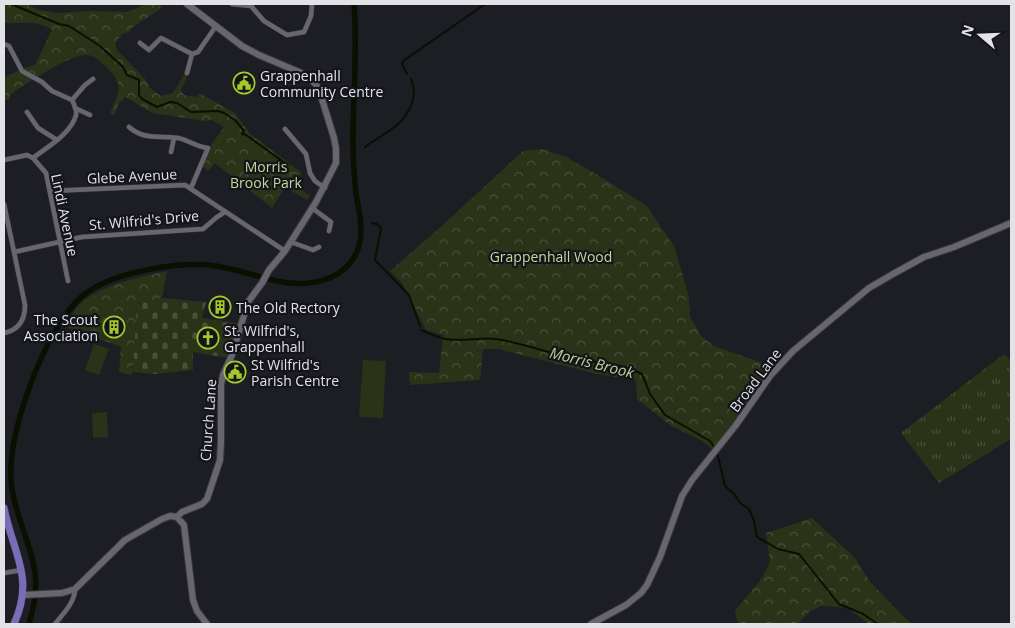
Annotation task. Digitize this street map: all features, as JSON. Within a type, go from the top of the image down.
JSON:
[{"type":"main road","points":[[4,512],[22,570],[27,595],[14,624]]},
{"type":"street","name":"Church Lane","points":[[74,589],[130,537],[162,519],[170,516],[177,517],[182,512],[202,504],[207,499],[220,460],[221,385],[244,312],[248,302],[285,251],[312,208],[336,163],[336,149],[317,86],[305,75],[259,55],[216,26],[188,4]]},
{"type":"street","points":[[232,4],[251,5],[264,21],[287,35],[304,32],[312,16],[312,4]]},
{"type":"street","points":[[140,43],[149,50],[161,38],[192,54],[198,52],[216,26]]},
{"type":"street","points":[[4,44],[9,46],[22,71],[42,82],[52,92],[72,100],[76,108],[76,116],[64,134],[33,158],[27,155],[4,160]]},
{"type":"street","points":[[187,73],[192,54]]},
{"type":"street","points":[[72,100],[93,79]]},
{"type":"street","points":[[76,108],[90,115]]},
{"type":"street","points":[[27,112],[38,128],[57,140]]},
{"type":"street","points":[[129,127],[155,138],[179,138],[198,147],[208,148],[191,188]]},
{"type":"street","points":[[285,130],[306,154],[310,173],[315,181],[324,188]]},
{"type":"street","points":[[171,152],[174,138]]},
{"type":"street","name":"Lindi Avenue","points":[[33,158],[46,173],[68,281]]},
{"type":"street","name":"Glebe Avenue","points":[[50,191],[186,185],[285,251]]},
{"type":"street","points":[[4,204],[25,304],[25,311],[18,327],[4,333]]},
{"type":"street","points":[[312,208],[331,222],[329,230]]},
{"type":"street","name":"St. Wilfrid's Drive","points":[[14,252],[82,237],[203,229],[226,212]]},
{"type":"street","name":"Broad Lane","points":[[591,624],[626,605],[641,593],[647,585],[660,557],[682,496],[784,360],[869,288],[924,257],[954,247],[1011,223]]},
{"type":"street","points":[[290,242],[313,250],[318,247]]},
{"type":"street","points":[[177,517],[184,525],[193,600],[197,611],[207,624]]},
{"type":"street","points":[[4,573],[22,570]]},
{"type":"street","points":[[27,595],[62,593],[74,589],[74,597],[55,624]]},
{"type":"green space","name":"Morris Brook Park","points":[[4,4],[26,4],[39,10],[59,13],[87,11],[127,12],[146,4],[157,4],[162,8],[133,27],[129,32],[122,34],[115,43],[117,50],[145,79],[150,88],[161,96],[173,93],[184,75],[188,75],[181,90],[184,95],[197,97],[199,93],[235,113],[249,133],[302,173],[295,185],[310,196],[307,200],[285,187],[272,208],[215,163],[208,171],[202,166],[209,148],[224,127],[212,120],[204,121],[152,113],[126,97],[119,103],[114,115],[110,114],[117,95],[117,80],[101,62],[89,55],[78,56],[58,65],[10,95],[9,100],[4,100],[4,78],[35,65],[52,30],[35,23],[4,23]]},
{"type":"green space","name":"Grappenhall Wood","points":[[542,149],[566,157],[647,206],[675,248],[689,298],[690,317],[702,337],[714,346],[773,367],[714,450],[702,441],[670,425],[637,399],[636,380],[597,374],[498,349],[483,349],[480,380],[410,385],[409,372],[439,373],[443,335],[426,330],[402,283],[390,271],[523,151]]},
{"type":"green space","points":[[167,271],[162,298],[137,303],[133,372],[131,375],[119,372],[121,347],[66,327],[77,307],[96,293],[119,283]]},
{"type":"green space","points":[[162,298],[206,302],[202,318],[238,323],[227,358],[193,352],[193,370],[155,374],[133,372],[137,303]]},
{"type":"green space","points":[[94,344],[109,349],[99,375],[85,370]]},
{"type":"green space","points":[[1004,354],[1011,361],[1011,439],[939,483],[901,433]]},
{"type":"green space","points":[[363,360],[386,361],[383,418],[359,417]]},
{"type":"green space","points":[[107,412],[108,437],[93,438],[92,413]]},
{"type":"green space","points":[[812,518],[854,557],[871,583],[911,624],[869,624],[848,608],[822,606],[810,611],[798,624],[738,624],[735,611],[762,578],[770,562],[766,533]]},
{"type":"waterway","name":"Morris Brook","points":[[11,4],[59,24],[69,26],[100,46],[123,67],[127,75],[139,80],[139,95],[142,99],[157,107],[170,102],[177,103],[191,112],[218,111],[224,113],[235,120],[244,131],[242,134],[285,163]]},
{"type":"waterway","points":[[29,624],[36,581],[32,557],[16,509],[12,489],[13,447],[25,399],[34,375],[55,332],[75,303],[99,285],[131,273],[149,269],[185,265],[216,266],[277,281],[302,283],[326,279],[337,274],[354,258],[361,238],[353,161],[354,4]]},
{"type":"waterway","points":[[407,74],[402,64],[403,61],[485,4]]},
{"type":"waterway","points":[[365,147],[388,132],[404,118],[412,102],[414,90],[411,79]]},
{"type":"waterway","name":"Morris Brook","points":[[372,223],[377,224],[381,228],[375,260],[409,295],[420,326]]},
{"type":"waterway","name":"Morris Brook","points":[[421,330],[446,339],[496,339],[575,359],[618,365],[634,370],[642,374],[650,394],[665,415],[710,441],[715,448]]},
{"type":"waterway","name":"Morris Brook","points":[[717,452],[725,486],[740,503],[749,509],[754,521],[757,537],[778,549],[799,554],[839,604],[863,614],[878,624]]},
{"type":"place","name":"Grappenhall Community Centre","points":[[244,83]]},
{"type":"place","name":"The Old Rectory","points":[[220,307]]},
{"type":"place","name":"The Scout Association","points":[[114,327]]},
{"type":"place","name":"St. Wilfrid's, Grappenhall","points":[[208,338]]},
{"type":"place","name":"St Wilfrid's Parish Centre","points":[[235,372]]}]
